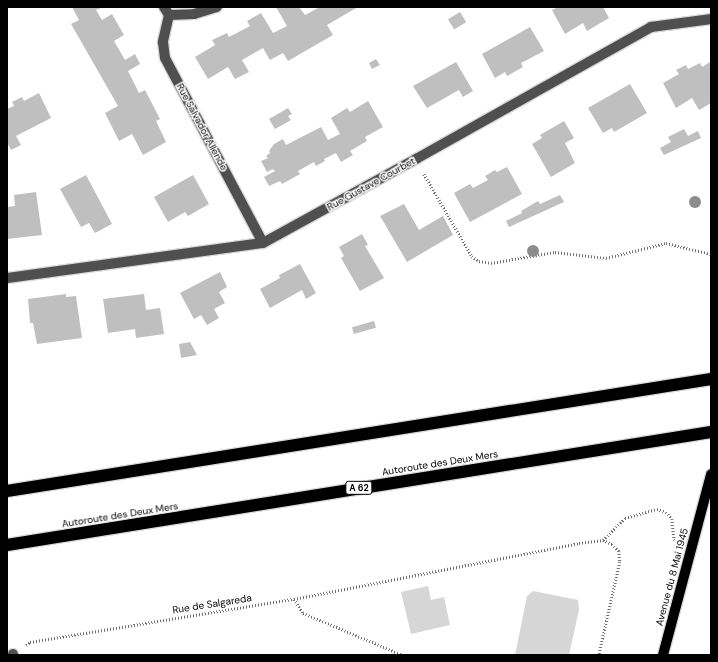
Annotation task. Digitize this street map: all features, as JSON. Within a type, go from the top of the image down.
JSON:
[{"type":"highway","points":[[7,491],[711,379]]},
{"type":"highway","name":"Autoroute des Deux Mers","points":[[7,545],[711,432]]},
{"type":"main road","name":"Avenue du 8 Mai 1945","points":[[663,655],[711,474]]},
{"type":"street","points":[[166,11],[194,14],[217,7]]},
{"type":"street","name":"Rue Salvador Allende","points":[[166,11],[163,42],[165,58],[263,243]]},
{"type":"street","name":"Rue Gustave Courbet","points":[[7,278],[263,243],[651,27],[711,19]]},
{"type":"path","points":[[416,159],[472,256],[479,261],[491,263],[555,252],[606,258],[666,243],[711,254]]},
{"type":"path","points":[[599,655],[620,562],[619,551],[612,544],[603,540],[625,518],[657,509],[666,512],[672,519],[674,539],[691,549]]},
{"type":"path","name":"Rue de Salgareda","points":[[13,655],[30,642],[294,599],[579,543],[603,540]]},
{"type":"path","points":[[294,599],[303,613],[403,655]]},
{"type":"shaded area","points":[[428,586],[431,600],[444,597],[450,625],[411,634],[401,592]]},
{"type":"shaded area","points":[[533,591],[578,600],[579,610],[569,655],[515,655],[527,596]]},
{"type":"building","points":[[72,7],[103,7],[96,10],[102,20],[112,14],[124,35],[114,41],[125,60],[135,54],[140,64],[128,71],[139,93],[145,90],[160,119],[156,121],[166,142],[143,155],[132,134],[119,141],[105,113],[118,106],[71,24],[79,20]]},
{"type":"building","points":[[276,7],[299,7],[305,15],[318,7],[358,7],[327,25],[333,35],[288,61],[283,53],[270,60],[263,48],[242,60],[249,72],[235,79],[228,67],[208,79],[195,57],[215,45],[212,40],[227,33],[229,37],[250,26],[247,21],[261,13],[273,33],[287,26]]},
{"type":"building","points":[[558,7],[603,7],[609,18],[587,31],[583,23],[565,34],[552,10]]},
{"type":"building","points":[[460,12],[466,22],[454,29],[448,19]]},
{"type":"building","points":[[530,27],[544,51],[521,63],[523,67],[507,76],[505,72],[495,78],[482,54]]},
{"type":"building","points":[[376,59],[380,65],[372,69],[369,63]]},
{"type":"building","points":[[456,62],[473,91],[463,97],[459,90],[427,108],[413,86]]},
{"type":"building","points":[[710,62],[711,103],[699,110],[692,98],[676,108],[663,83],[679,74],[676,70],[686,65],[688,69],[700,63],[702,67]]},
{"type":"building","points":[[630,84],[647,113],[614,132],[612,128],[603,133],[588,108]]},
{"type":"building","points":[[39,93],[51,118],[16,136],[21,145],[11,150],[7,142],[7,109],[14,106],[12,102],[22,97],[24,101]]},
{"type":"building","points":[[368,101],[383,127],[365,137],[367,141],[350,151],[353,155],[341,162],[336,153],[324,159],[325,161],[316,166],[314,162],[298,171],[300,174],[282,184],[280,181],[269,186],[264,177],[275,171],[273,169],[267,172],[261,161],[268,158],[266,156],[270,153],[269,151],[274,144],[283,139],[286,145],[321,127],[328,140],[340,134],[331,118],[347,108],[350,112]]},
{"type":"building","points":[[288,108],[292,114],[288,116],[291,120],[275,129],[269,119]]},
{"type":"building","points":[[564,121],[574,138],[565,143],[575,163],[551,177],[532,144],[542,138],[540,135]]},
{"type":"building","points":[[684,129],[688,136],[698,131],[701,138],[664,155],[660,148],[671,142],[668,137]]},
{"type":"building","points":[[507,167],[522,194],[470,222],[454,193],[470,184],[473,188],[488,180],[485,176],[495,170],[497,172]]},
{"type":"building","points":[[86,175],[112,224],[95,233],[89,223],[81,227],[60,189]]},
{"type":"building","points":[[193,175],[209,204],[188,216],[185,212],[168,222],[154,197]]},
{"type":"building","points":[[36,192],[42,235],[7,239],[7,207],[15,206],[14,195]]},
{"type":"building","points":[[560,195],[564,202],[509,227],[506,221],[522,213],[521,211],[538,201],[540,204]]},
{"type":"building","points":[[404,204],[419,230],[443,216],[453,235],[407,262],[380,216]]},
{"type":"building","points":[[362,234],[368,245],[365,246],[384,278],[360,291],[341,258],[344,256],[339,247]]},
{"type":"building","points":[[300,264],[316,293],[306,299],[302,290],[270,308],[260,289],[280,278],[279,275]]},
{"type":"building","points":[[220,272],[227,287],[219,292],[225,303],[214,309],[219,318],[207,325],[201,315],[194,319],[180,293]]},
{"type":"building","points":[[66,294],[66,297],[76,296],[82,338],[37,344],[33,323],[30,323],[28,299]]},
{"type":"building","points":[[144,294],[146,310],[160,308],[164,334],[136,338],[135,329],[108,333],[103,299]]},
{"type":"building","points":[[374,321],[376,328],[354,334],[352,327]]},
{"type":"building","points":[[190,342],[197,355],[181,358],[179,344]]}]
